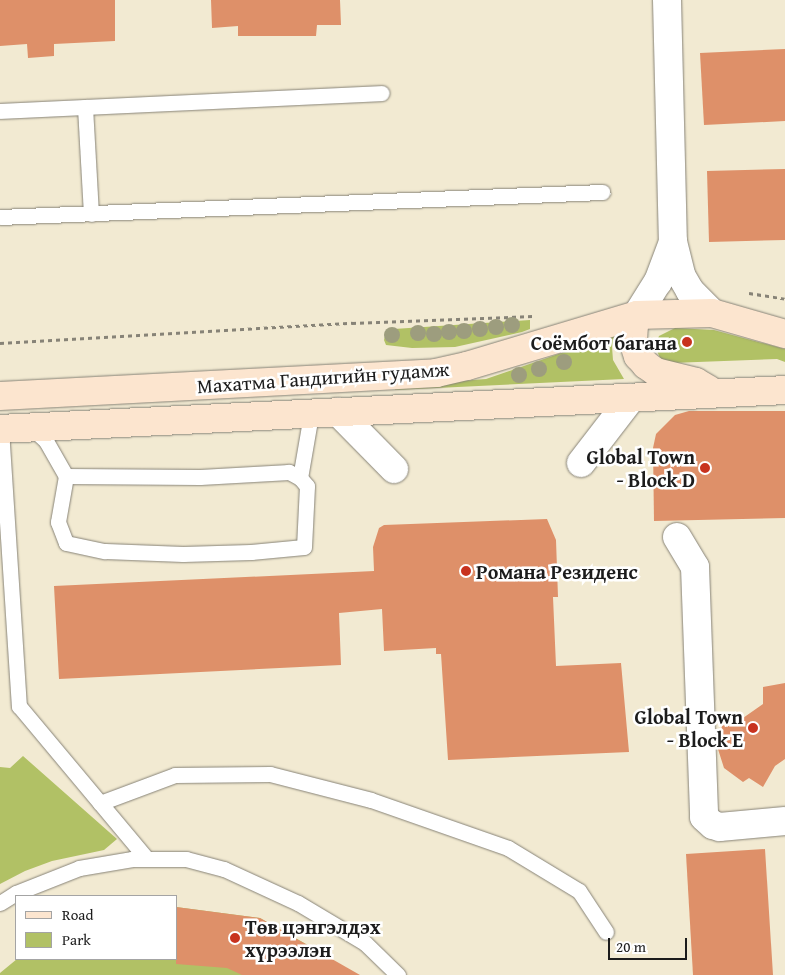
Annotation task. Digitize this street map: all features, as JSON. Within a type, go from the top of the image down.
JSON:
[{"type":"main road","name":"Махатма Гандигийн гудамж","points":[[0,396],[436,373],[474,364],[637,315],[712,313],[785,334]]},
{"type":"main road","points":[[637,315],[634,324],[633,341],[638,356],[646,365],[656,372],[696,382],[717,394]]},
{"type":"main road","name":"Махатма Гандигийн гудамж","points":[[1,429],[785,390]]},
{"type":"street","points":[[667,0],[673,242],[678,266],[686,284],[712,313]]},
{"type":"street","points":[[637,315],[658,282],[673,242]]},
{"type":"street","points":[[581,463],[631,398]]},
{"type":"street","points":[[338,412],[394,469]]},
{"type":"street","points":[[677,537],[695,567],[704,817],[713,825],[720,827],[785,820]]},
{"type":"lane","points":[[0,111],[382,93]]},
{"type":"lane","points":[[85,107],[91,214]]},
{"type":"lane","points":[[0,217],[602,192]]},
{"type":"lane","points":[[300,478],[311,414]]},
{"type":"lane","points":[[31,427],[46,441],[66,476],[58,522],[66,543],[105,551],[183,554],[251,552],[304,547],[307,486],[300,478],[289,472],[200,477],[66,476]]},
{"type":"lane","points":[[1,429],[19,706],[146,858]]},
{"type":"lane","points":[[100,803],[175,775],[270,774],[370,800],[508,848],[579,891],[606,932]]},
{"type":"lane","points":[[0,903],[16,893],[79,868],[146,858],[172,858],[198,862],[224,869],[264,886],[348,932],[378,954],[398,975]]},
{"type":"path","points":[[748,293],[785,299]]},
{"type":"path","points":[[0,343],[343,324],[535,316]]},
{"type":"green space","points":[[530,320],[530,329],[522,332],[455,347],[412,348],[386,345],[384,340],[386,332],[394,329]]},
{"type":"green space","points":[[675,328],[714,330],[785,349],[785,362],[777,359],[671,363],[660,358],[655,346],[659,336]]},
{"type":"green space","points":[[616,334],[612,347],[613,360],[624,379],[395,390],[395,386],[486,379]]},
{"type":"green space","points":[[23,756],[117,839],[104,850],[52,861],[25,871],[0,884],[0,767],[10,768]]},
{"type":"green space","name":"Төв цэнгэлдэх хүрээлэн","points":[[178,907],[260,918],[329,957],[346,975],[0,975],[16,960],[178,960]]},
{"type":"building","points":[[0,0],[115,0],[115,41],[54,44],[54,56],[28,58],[27,44],[0,46]]},
{"type":"building","points":[[211,0],[340,0],[341,25],[317,25],[316,36],[238,36],[238,26],[212,28]]},
{"type":"building","points":[[785,49],[785,121],[704,125],[700,53]]},
{"type":"building","points":[[785,169],[785,240],[709,242],[707,171]]},
{"type":"building","name":"Global Town - Block D","points":[[689,411],[785,411],[785,518],[654,521],[653,448],[656,434],[675,415]]},
{"type":"building","points":[[547,519],[556,540],[558,597],[553,597],[556,666],[621,663],[629,752],[448,760],[441,654],[436,654],[436,648],[384,651],[382,609],[339,613],[341,665],[59,679],[54,586],[374,571],[373,547],[379,528],[384,525]]},
{"type":"building","name":"Global Town - Block E","points":[[785,683],[785,759],[775,766],[763,787],[749,778],[743,782],[724,768],[717,746],[717,738],[722,736],[721,720],[743,718],[763,704],[763,687]]},
{"type":"building","points":[[765,849],[773,975],[693,975],[686,854]]},
{"type":"building","name":"Төв цэнгэлдэх хүрээлэн","points":[[178,907],[260,918],[360,975],[242,975],[227,968],[176,964],[176,960],[178,960]]},
{"type":"place","name":"Соёмбот багана","points":[[687,342]]},
{"type":"place","name":"Global Town - Block D","points":[[705,468]]},
{"type":"place","name":"Романа Резиденс","points":[[466,571]]},
{"type":"place","name":"Global Town - Block E","points":[[753,728]]},
{"type":"place","name":"Төв цэнгэлдэх хүрээлэн","points":[[235,938]]}]
